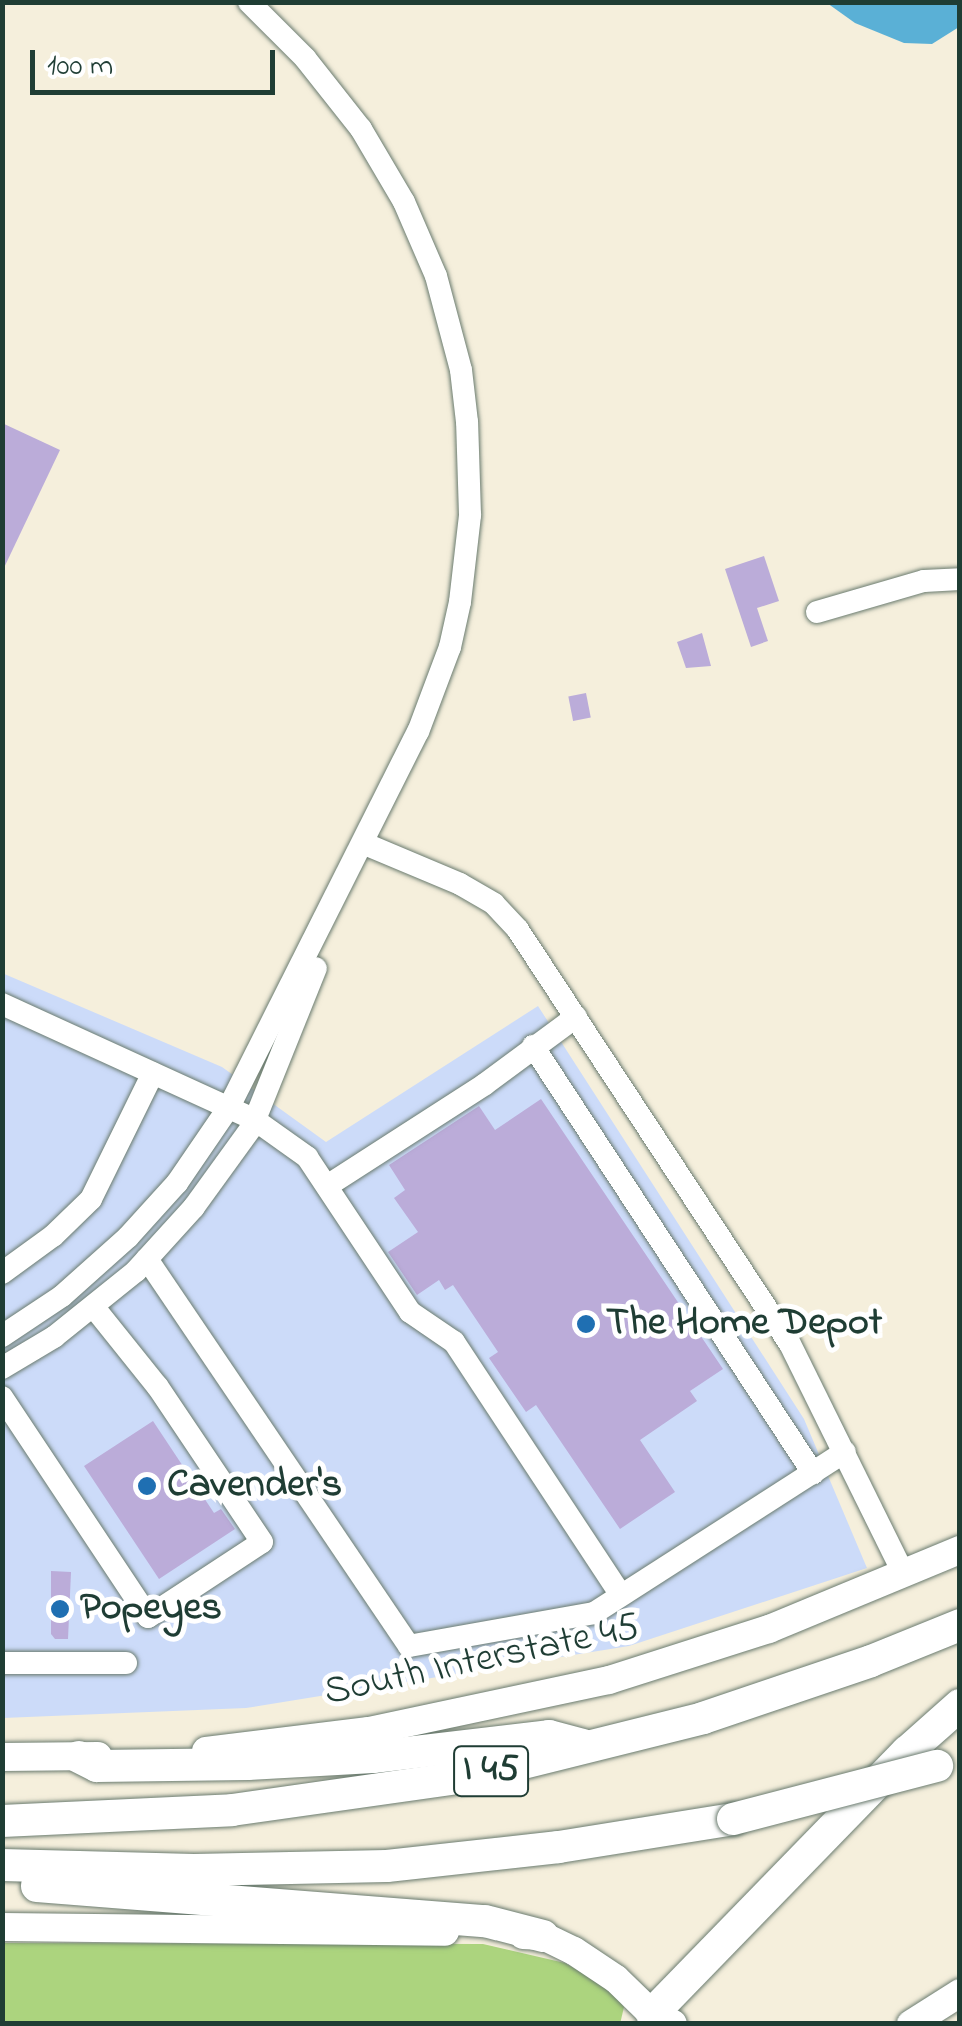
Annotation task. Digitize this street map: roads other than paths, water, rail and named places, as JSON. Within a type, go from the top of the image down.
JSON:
[{"type":"highway","name":"I 45","points":[[2,1821],[112,1819],[292,1804],[412,1786],[592,1748],[759,1700],[960,1625]]},
{"type":"highway","points":[[656,2020],[907,1752],[960,1705]]},
{"type":"highway","points":[[79,1757],[97,1766],[299,1762],[549,1736],[592,1748]]},
{"type":"highway","name":"I 45","points":[[2,1864],[194,1870],[387,1866],[559,1848],[733,1819],[948,1762]]},
{"type":"highway","points":[[2,1884],[486,1921],[544,1936]]},
{"type":"main road","name":"South Interstate 45","points":[[2,1757],[235,1749],[369,1731],[481,1709],[609,1680],[770,1630],[960,1550]]},
{"type":"main road","points":[[2,1926],[544,1936],[595,1964],[656,2020]]},
{"type":"main road","points":[[910,2024],[960,1992]]},
{"type":"main road","points":[[945,2024],[960,2014]]},
{"type":"street","points":[[2,1368],[94,1306],[147,1259],[194,1207],[255,1120],[366,844],[436,690],[460,602],[470,515],[461,370],[436,276],[384,167],[305,58],[253,4]]},
{"type":"street","points":[[817,612],[924,582],[960,578]]},
{"type":"street","points":[[366,844],[494,904],[518,930],[746,1270],[789,1342],[904,1576]]},
{"type":"street","points":[[2,1336],[62,1296],[128,1238],[177,1183],[229,1107],[366,844]]},
{"type":"street","points":[[2,1004],[229,1107],[308,1157],[410,1312],[454,1342],[621,1596]]},
{"type":"street","points":[[327,1186],[484,1084],[576,1017]]},
{"type":"street","points":[[533,1046],[813,1473]]},
{"type":"street","points":[[2,1273],[52,1236],[90,1198],[153,1072]]},
{"type":"street","points":[[147,1259],[410,1646],[594,1613],[845,1452]]},
{"type":"street","points":[[6,1412],[148,1617],[262,1542],[157,1386],[94,1306]]},
{"type":"street","points":[[2,1663],[126,1663]]},
{"type":"water","points":[[827,3],[959,3],[959,27],[932,44],[904,43],[855,23]]},
{"type":"place","name":"The Home Depot","points":[[586,1324]]},
{"type":"place","name":"Cavender's","points":[[147,1486]]},
{"type":"place","name":"Popeyes","points":[[60,1609]]}]
